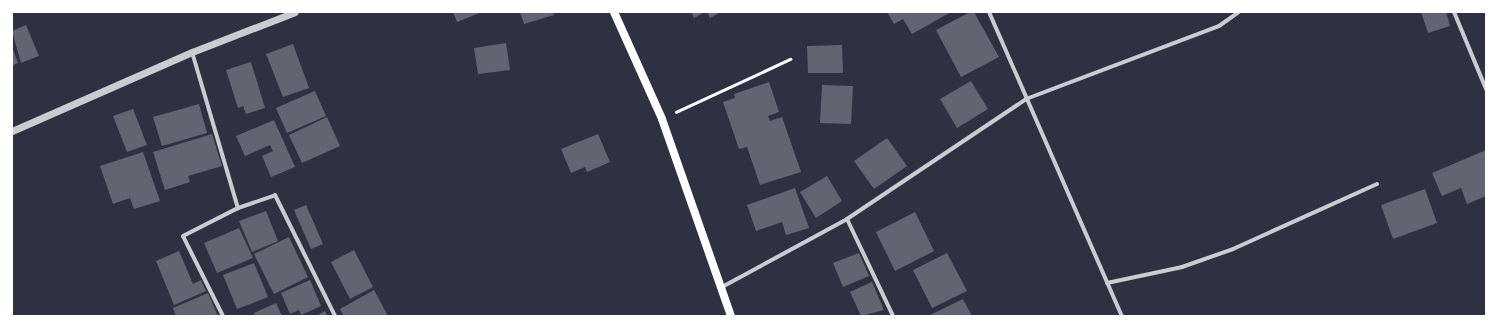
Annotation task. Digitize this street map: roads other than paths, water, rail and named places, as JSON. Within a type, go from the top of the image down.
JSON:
[{"type":"main road","points":[[614,12],[662,119],[731,316]]},
{"type":"street","points":[[12,131],[192,52],[295,12]]},
{"type":"street","points":[[989,12],[1026,100],[1122,316]]},
{"type":"street","points":[[722,287],[847,219],[1026,100],[1220,26],[1239,12]]},
{"type":"street","points":[[1454,12],[1486,88]]},
{"type":"street","points":[[192,52],[238,208]]},
{"type":"street","points":[[1107,283],[1182,267],[1234,249],[1377,184]]},
{"type":"street","points":[[223,316],[183,236],[238,208],[276,195],[335,316]]},
{"type":"street","points":[[847,219],[893,316]]}]
